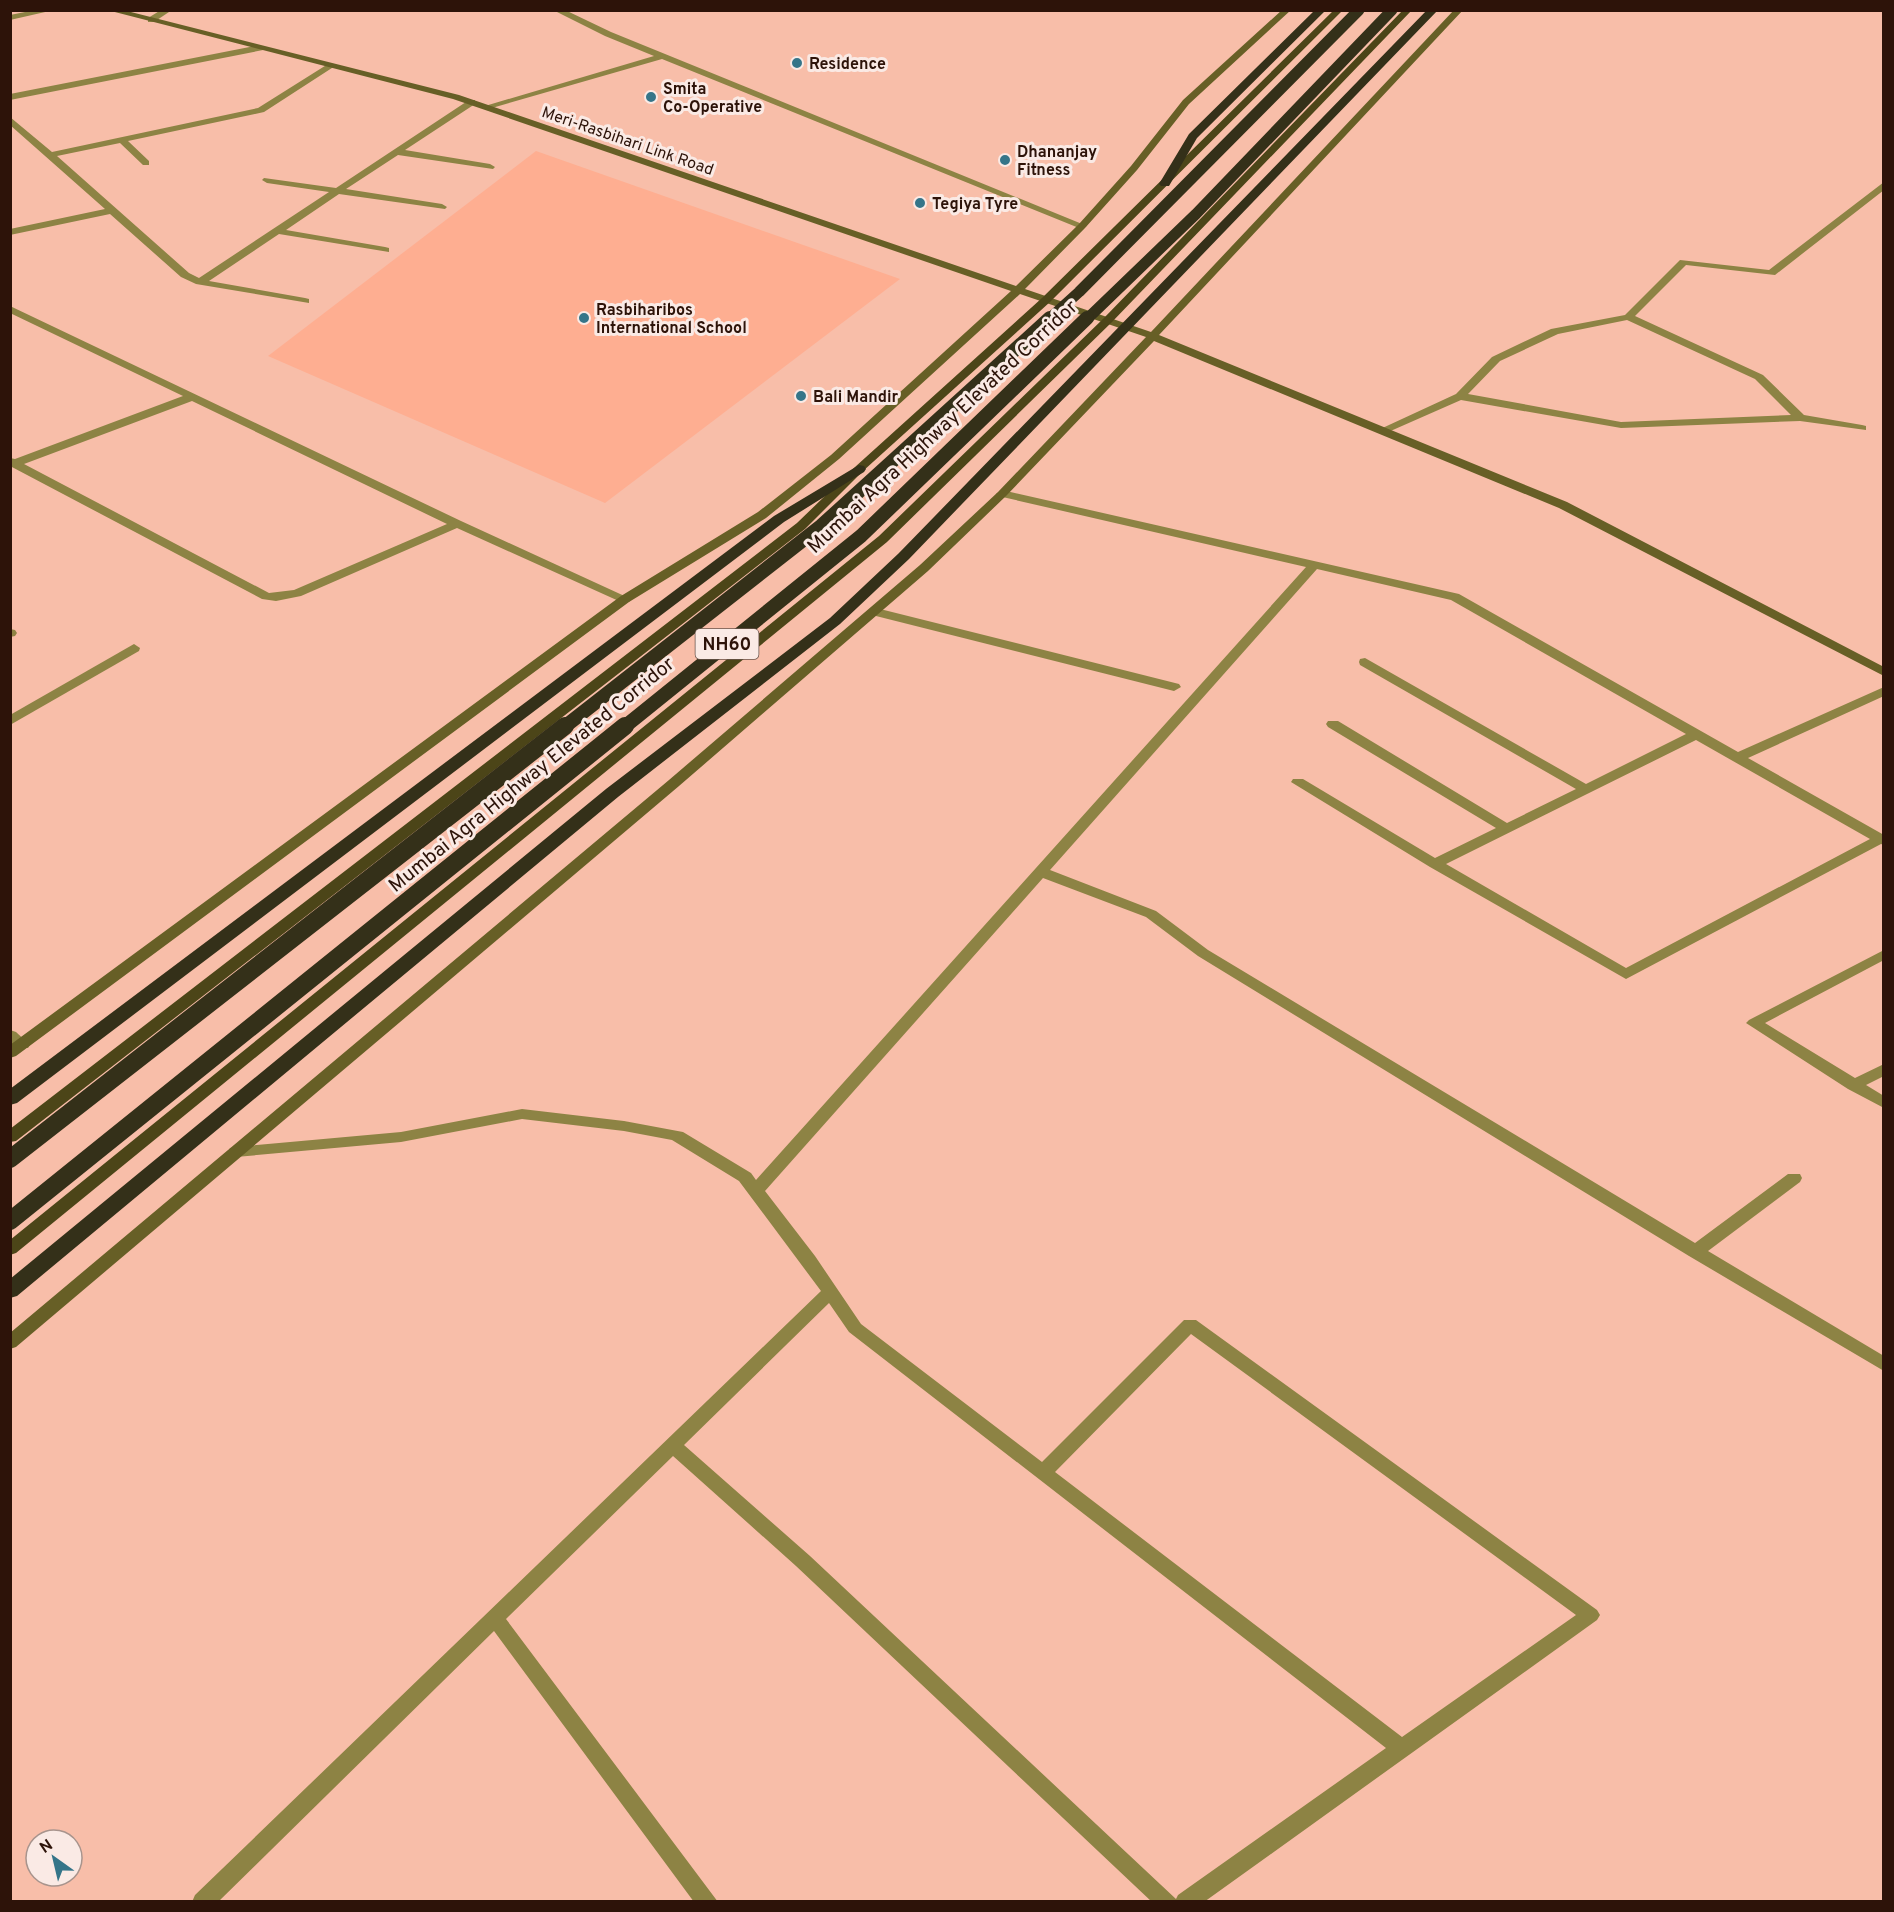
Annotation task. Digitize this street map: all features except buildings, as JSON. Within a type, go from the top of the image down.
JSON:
[{"type":"highway","points":[[1165,184],[1192,136],[1321,10]]},
{"type":"highway","name":"Mumbai Agra Highway Elevated Corridor","points":[[10,1159],[821,526],[1079,292],[1359,10]]},
{"type":"highway","name":"Mumbai Agra Highway Elevated Corridor","points":[[10,1221],[861,536],[1196,214],[1392,10]]},
{"type":"highway","points":[[10,1291],[612,793],[835,621],[904,556],[1433,10]]},
{"type":"highway","points":[[10,1099],[779,519],[859,469]]},
{"type":"main road","points":[[10,1137],[801,526],[859,469],[1046,300],[1339,10]]},
{"type":"main road","points":[[10,1249],[883,539],[1108,320],[1408,10]]},
{"type":"street","points":[[10,18],[50,10]]},
{"type":"street","name":"Meri-Rasbihari Link Road","points":[[111,10],[472,102],[1152,336],[1563,505],[1884,672]]},
{"type":"street","points":[[151,20],[168,10]]},
{"type":"street","points":[[556,10],[663,56],[1082,226]]},
{"type":"street","points":[[14,1044],[625,599],[762,515],[835,457],[1018,290],[1082,226],[1134,168],[1186,102],[1287,10]]},
{"type":"street","points":[[10,1343],[876,612],[1002,494],[1459,10]]},
{"type":"street","points":[[10,97],[260,48]]},
{"type":"street","points":[[488,108],[663,56]]},
{"type":"street","points":[[50,154],[261,110],[331,66]]},
{"type":"street","points":[[200,282],[472,102]]},
{"type":"street","points":[[10,120],[178,270],[200,282],[305,301]]},
{"type":"street","points":[[121,139],[146,163]]},
{"type":"street","points":[[397,152],[490,167]]},
{"type":"street","points":[[267,180],[442,207]]},
{"type":"street","points":[[1382,431],[1460,396],[1496,360],[1555,332],[1628,318],[1684,262],[1771,273],[1884,185]]},
{"type":"street","points":[[10,232],[113,210]]},
{"type":"street","points":[[277,231],[385,250]]},
{"type":"street","points":[[10,309],[457,524],[625,599]]},
{"type":"street","points":[[1628,318],[1758,377],[1800,418]]},
{"type":"street","points":[[1460,396],[1621,425],[1800,418],[1862,428]]},
{"type":"street","points":[[13,462],[191,397]]},
{"type":"street","points":[[13,462],[266,596],[286,597],[297,593],[457,524]]},
{"type":"street","points":[[1002,494],[1455,597],[1882,840]]},
{"type":"street","points":[[756,1191],[1315,564]]},
{"type":"street","points":[[876,612],[1174,687]]},
{"type":"street","points":[[10,721],[134,648]]},
{"type":"street","points":[[1365,662],[1586,789]]},
{"type":"street","points":[[1738,757],[1884,691]]},
{"type":"street","points":[[1333,724],[1507,829]]},
{"type":"street","points":[[1435,864],[1697,734]]},
{"type":"street","points":[[1298,782],[1626,974],[1882,840]]},
{"type":"street","points":[[1041,872],[1151,914],[1203,953],[1884,1365]]},
{"type":"street","points":[[1884,954],[1754,1023],[1884,1103]]},
{"type":"street","points":[[1854,1085],[1884,1068]]},
{"type":"street","points":[[236,1152],[401,1137],[522,1114],[624,1126],[677,1136],[745,1177],[809,1260],[855,1328],[1402,1749]]},
{"type":"street","points":[[1695,1252],[1794,1178]]},
{"type":"street","points":[[203,1902],[830,1292]]},
{"type":"street","points":[[1042,1472],[1190,1324],[1590,1615],[1186,1902]]},
{"type":"street","points":[[672,1445],[803,1561],[1167,1902]]},
{"type":"street","points":[[494,1617],[707,1902]]},
{"type":"shaded area","name":"Rasbiharibos International School","points":[[536,151],[900,279],[605,503],[268,356]]},
{"type":"place","name":"Residence","points":[[797,63]]},
{"type":"place","name":"Smita Co-Operative","points":[[651,97]]},
{"type":"place","name":"Dhananjay Fitness","points":[[1005,160]]},
{"type":"place","name":"Tegiya Tyre","points":[[920,203]]},
{"type":"place","name":"Rasbiharibos International School","points":[[584,318]]},
{"type":"place","name":"Bali Mandir","points":[[801,396]]}]
